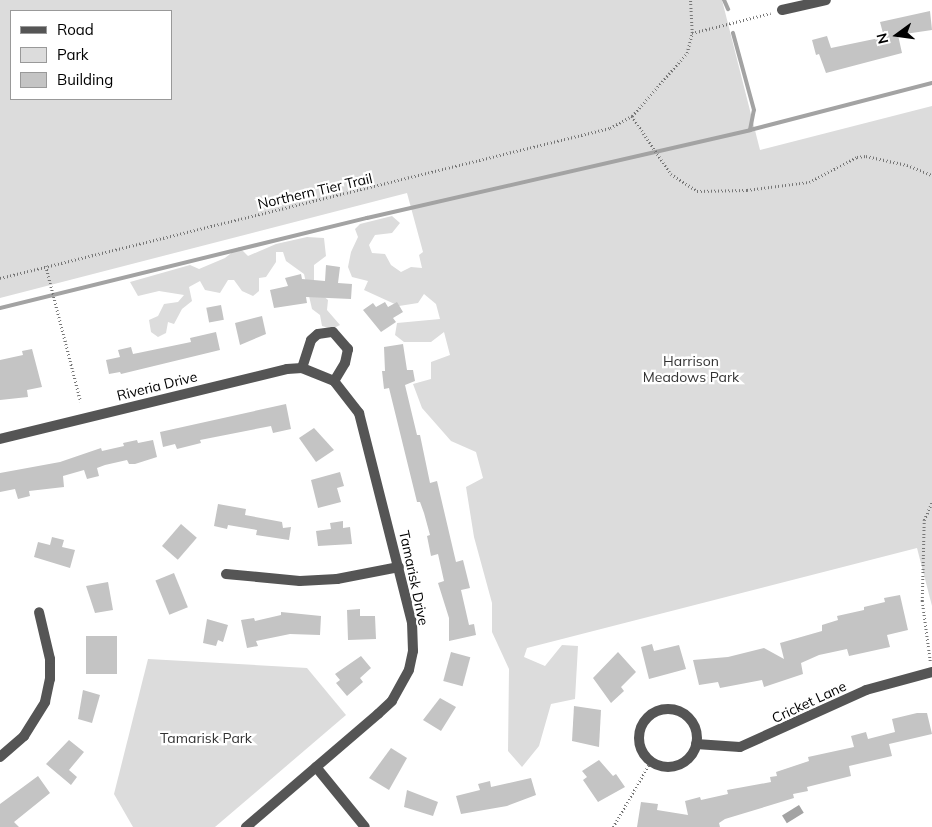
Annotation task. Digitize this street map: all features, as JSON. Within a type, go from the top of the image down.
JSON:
[{"type":"street","points":[[782,10],[826,0]]},
{"type":"street","points":[[302,368],[311,340],[318,334],[333,332],[348,349],[346,363],[334,381]]},
{"type":"street","name":"Riveria Drive","points":[[0,439],[270,372],[302,368],[321,374]]},
{"type":"street","name":"Tamarisk Drive","points":[[246,827],[392,701],[409,670],[413,651],[412,622],[359,413],[334,381],[321,374]]},
{"type":"street","points":[[226,574],[300,581],[337,579],[399,567]]},
{"type":"street","points":[[0,757],[24,736],[45,702],[50,679],[50,659],[39,612]]},
{"type":"street","name":"Cricket Lane","points":[[696,744],[740,747],[872,687],[932,672]]},
{"type":"street","points":[[663,710],[681,712],[689,718],[694,726],[696,744],[693,753],[678,765],[669,767],[651,761],[641,746],[642,727],[646,719],[663,710]]},
{"type":"street","points":[[316,767],[366,827]]},
{"type":"path","name":"Northern Tier Trail","points":[[0,278],[610,128],[632,116],[687,53],[692,33],[690,0]]},
{"type":"path","points":[[692,33],[782,10]]},
{"type":"path","points":[[632,116],[680,183],[696,191],[712,192],[809,182],[857,157],[866,156],[907,165],[932,175]]},
{"type":"path","points":[[46,266],[81,402]]},
{"type":"path","points":[[932,502],[924,520],[922,601],[932,672]]},
{"type":"path","points":[[613,827],[651,761]]},
{"type":"green space","name":"Harrison Meadows Park","points":[[0,0],[722,0],[760,150],[932,106],[932,606],[917,548],[527,648],[524,657],[545,666],[562,645],[578,646],[575,699],[551,704],[539,746],[522,767],[508,751],[509,669],[492,632],[492,603],[474,537],[466,487],[483,478],[476,452],[451,441],[422,408],[413,384],[431,379],[431,362],[450,355],[444,332],[431,342],[404,342],[395,335],[397,323],[440,319],[436,304],[424,294],[418,303],[399,306],[364,290],[368,281],[352,277],[348,267],[351,252],[358,237],[355,229],[360,224],[392,216],[400,223],[392,233],[375,235],[369,245],[372,253],[385,254],[391,265],[401,272],[411,267],[422,268],[419,255],[423,252],[407,193],[0,298]]},
{"type":"green space","points":[[307,237],[324,238],[326,256],[314,265],[314,288],[328,300],[327,310],[340,325],[332,329],[322,326],[320,315],[312,309],[304,274],[286,261],[283,252],[276,252],[276,262],[266,277],[259,278],[259,291],[253,296],[242,291],[234,280],[228,280],[220,293],[205,290],[200,281],[189,287],[192,301],[182,309],[174,324],[168,322],[166,333],[158,337],[151,332],[149,320],[158,316],[164,304],[178,302],[184,295],[159,291],[138,296],[130,282],[190,265],[199,269],[225,258],[239,247],[248,256],[276,244]]},
{"type":"green space","name":"Tamarisk Park","points":[[148,659],[307,668],[346,715],[215,827],[133,827],[114,794]]},
{"type":"shaded area","points":[[799,805],[804,813],[787,823],[782,816]]},
{"type":"building","points":[[930,11],[932,30],[898,35],[902,53],[826,73],[819,54],[816,55],[812,40],[827,36],[831,48],[884,37],[880,22]]},
{"type":"building","points":[[326,265],[340,267],[338,283],[352,284],[351,299],[306,297],[307,303],[274,308],[270,290],[288,286],[285,278],[301,274],[302,279],[325,281]]},
{"type":"building","points":[[385,302],[388,307],[397,302],[403,312],[393,318],[396,322],[381,332],[363,310],[373,303],[376,307]]},
{"type":"building","points":[[221,305],[224,320],[209,323],[206,308]]},
{"type":"building","points":[[262,316],[266,334],[240,345],[235,323]]},
{"type":"building","points":[[216,332],[220,350],[121,374],[120,372],[109,374],[106,360],[120,357],[118,350],[131,347],[133,354],[191,342],[190,338]]},
{"type":"building","points":[[403,344],[407,370],[413,370],[415,381],[405,385],[417,435],[420,435],[430,483],[437,481],[456,562],[463,560],[470,588],[461,590],[469,625],[474,624],[476,635],[449,641],[449,618],[438,583],[444,581],[438,554],[431,556],[427,536],[430,535],[420,502],[417,502],[389,388],[384,389],[382,371],[385,371],[384,347]]},
{"type":"building","points":[[32,349],[42,387],[27,390],[28,397],[0,400],[0,360],[23,355],[22,351]]},
{"type":"building","points":[[286,404],[291,429],[273,433],[271,426],[200,440],[201,443],[177,449],[175,444],[163,447],[160,432]]},
{"type":"building","points":[[314,428],[334,450],[316,462],[299,438]]},
{"type":"building","points":[[137,440],[138,443],[153,440],[157,457],[135,464],[129,464],[127,460],[105,465],[97,468],[99,476],[87,479],[84,470],[63,476],[64,487],[29,491],[30,496],[18,499],[15,489],[0,492],[0,473],[60,462],[101,448],[102,451],[124,446],[123,443]]},
{"type":"building","points":[[340,472],[344,486],[337,488],[341,502],[318,508],[311,480]]},
{"type":"building","points":[[218,504],[246,509],[245,515],[282,522],[283,528],[291,527],[289,540],[256,535],[257,530],[228,525],[227,529],[214,526]]},
{"type":"building","points":[[343,521],[343,528],[350,527],[352,544],[318,546],[316,531],[331,529],[330,523]]},
{"type":"building","points":[[181,524],[197,538],[178,560],[162,546]]},
{"type":"building","points":[[52,537],[64,540],[62,547],[75,550],[70,568],[34,557],[38,542],[50,545]]},
{"type":"building","points":[[174,573],[188,607],[169,615],[155,580]]},
{"type":"building","points":[[108,582],[113,610],[95,613],[86,586]]},
{"type":"building","points":[[900,595],[908,630],[887,635],[890,647],[849,656],[847,649],[819,655],[801,663],[803,674],[764,687],[762,680],[720,688],[718,682],[699,685],[693,660],[728,657],[764,648],[784,659],[780,643],[822,631],[822,625],[838,620],[837,616],[864,610],[864,607],[885,602],[884,598]]},
{"type":"building","points":[[360,609],[360,616],[375,616],[376,639],[348,640],[347,610]]},
{"type":"building","points":[[281,612],[321,616],[320,635],[290,634],[256,641],[258,646],[247,648],[241,620],[254,618],[255,621],[281,615]]},
{"type":"building","points":[[207,619],[228,625],[223,642],[218,640],[216,646],[203,643]]},
{"type":"building","points":[[86,636],[117,636],[117,674],[86,674]]},
{"type":"building","points":[[652,644],[654,651],[679,645],[686,669],[649,679],[641,647]]},
{"type":"building","points":[[451,652],[470,657],[463,686],[443,681]]},
{"type":"building","points":[[618,652],[636,672],[621,687],[624,691],[611,703],[593,678]]},
{"type":"building","points":[[361,656],[371,668],[360,678],[363,682],[347,696],[336,683],[340,680],[335,674]]},
{"type":"building","points":[[83,690],[100,695],[92,723],[78,719]]},
{"type":"building","points":[[440,698],[456,707],[441,731],[423,720]]},
{"type":"building","points":[[574,706],[601,710],[599,747],[572,741]]},
{"type":"building","points":[[917,713],[927,713],[932,734],[889,744],[892,756],[849,766],[851,776],[807,787],[808,791],[793,794],[794,798],[725,819],[719,823],[720,827],[637,827],[641,802],[658,804],[657,810],[688,815],[685,801],[700,797],[701,800],[728,794],[727,790],[771,782],[770,777],[777,776],[776,772],[809,761],[808,757],[854,747],[851,736],[866,732],[868,739],[895,732],[892,719]]},
{"type":"building","points":[[69,740],[84,752],[69,770],[77,777],[71,785],[46,764]]},
{"type":"building","points":[[391,748],[407,758],[389,790],[369,778]]},
{"type":"building","points":[[599,760],[613,776],[616,774],[625,787],[598,802],[583,780],[587,777],[582,771]]},
{"type":"building","points":[[38,776],[50,793],[14,822],[19,827],[0,827],[0,804]]},
{"type":"building","points":[[531,778],[536,795],[507,806],[461,814],[456,796],[480,790],[478,784],[490,781],[491,787]]},
{"type":"building","points":[[407,790],[438,802],[433,816],[404,807]]},
{"type":"waterway","points":[[724,0],[728,9]]},
{"type":"waterway","points":[[0,308],[367,218],[750,130],[754,110],[733,33]]},
{"type":"waterway","points":[[750,130],[932,83]]}]
